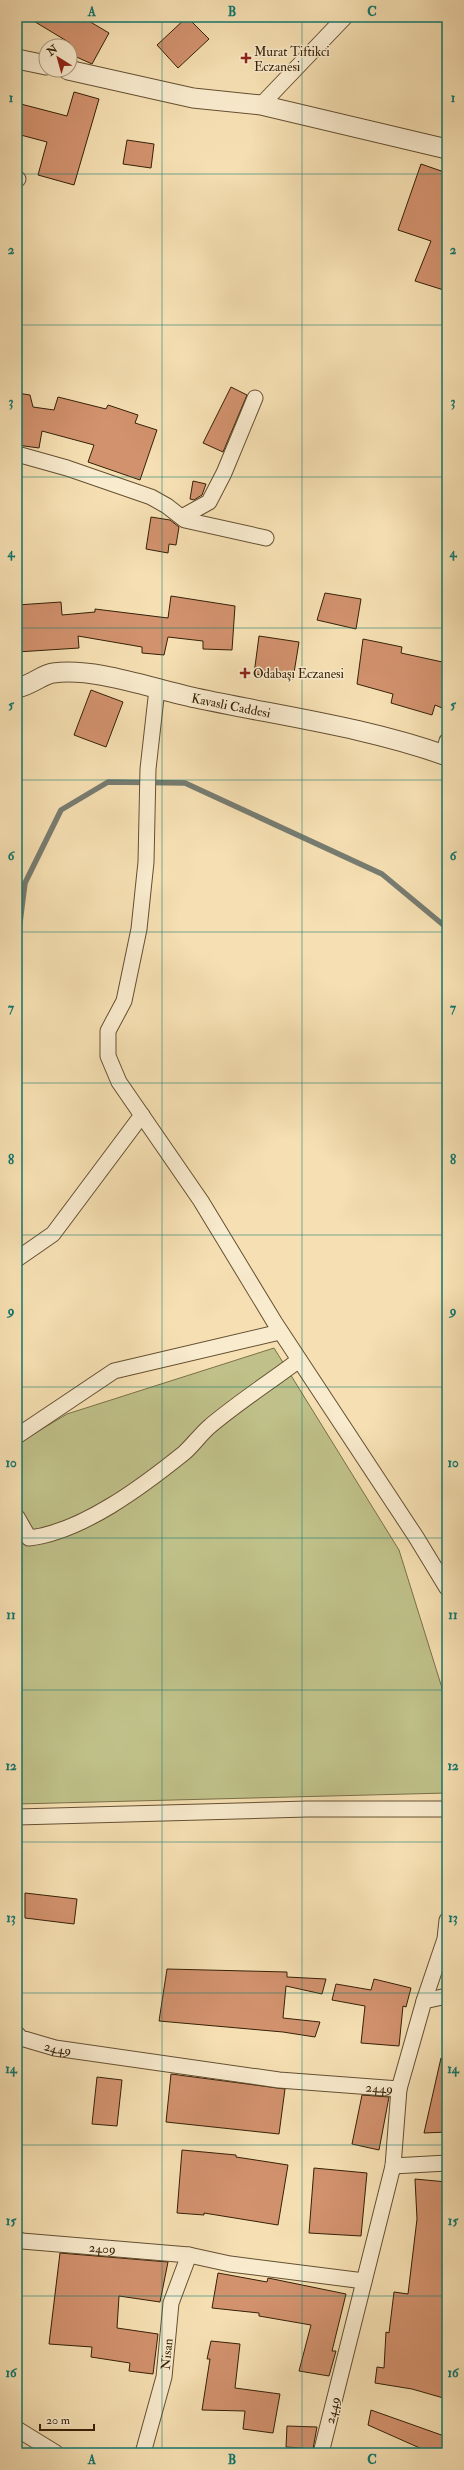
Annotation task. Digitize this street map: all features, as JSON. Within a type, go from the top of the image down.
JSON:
[{"type":"street","points":[[261,105],[346,17]]},
{"type":"street","points":[[17,59],[38,63]]},
{"type":"street","points":[[78,72],[193,98],[261,105],[447,149]]},
{"type":"street","points":[[182,517],[209,502],[224,473],[255,398]]},
{"type":"street","points":[[17,454],[67,468],[150,497],[182,517],[266,538]]},
{"type":"street","name":"Kavasli Caddesi","points":[[17,688],[29,686],[51,672],[86,673],[156,689],[324,723],[446,751]]},
{"type":"street","points":[[156,689],[148,769],[146,862],[139,929],[124,1001],[108,1031],[108,1056],[119,1082],[201,1201],[280,1332],[416,1537],[447,1588]]},
{"type":"street","points":[[17,1259],[53,1234],[142,1115]]},
{"type":"street","points":[[17,1436],[114,1371],[280,1332]]},
{"type":"street","points":[[17,1517],[29,1538],[46,1536],[84,1522],[129,1493],[184,1452],[209,1427],[299,1360]]},
{"type":"street","points":[[17,1817],[307,1809],[447,1809]]},
{"type":"street","points":[[399,2089],[424,2000],[445,1939],[447,1920]]},
{"type":"street","points":[[424,2000],[447,1996]]},
{"type":"street","name":"2449","points":[[17,2034],[21,2038],[55,2048],[232,2074],[279,2080],[399,2089],[393,2166],[322,2453]]},
{"type":"street","points":[[393,2166],[447,2163]]},
{"type":"street","name":"2409","points":[[17,2239],[189,2255],[230,2264],[364,2281]]},
{"type":"street","name":"Nisan","points":[[143,2453],[164,2377],[171,2303],[189,2255]]},
{"type":"street","points":[[17,2429],[56,2453]]},
{"type":"green space","points":[[274,1348],[399,1550],[447,1704],[447,1793],[17,1804],[17,1444],[67,1414]]},
{"type":"building","points":[[27,17],[82,17],[109,33],[92,64],[78,58],[78,38],[62,38]]},
{"type":"building","points":[[187,17],[209,39],[178,68],[157,45]]},
{"type":"building","points":[[74,92],[99,99],[74,185],[38,175],[47,142],[17,134],[17,103],[67,116]]},
{"type":"building","points":[[127,140],[154,144],[151,168],[123,164]]},
{"type":"building","points":[[421,164],[447,173],[447,291],[415,281],[431,241],[398,230]]},
{"type":"building","points":[[231,387],[247,395],[223,452],[203,443]]},
{"type":"building","points":[[17,393],[30,395],[33,407],[54,410],[58,397],[106,409],[108,405],[138,415],[135,423],[157,430],[140,480],[88,462],[94,445],[42,431],[39,448],[17,445]]},
{"type":"building","points":[[193,481],[206,484],[202,495],[194,500],[190,499]]},
{"type":"building","points":[[151,517],[170,520],[179,527],[176,545],[169,544],[168,553],[146,549]]},
{"type":"building","points":[[325,593],[361,599],[356,629],[317,620]]},
{"type":"building","points":[[171,596],[235,606],[232,650],[203,649],[203,641],[168,637],[164,655],[142,653],[142,647],[78,636],[79,648],[17,652],[17,605],[61,602],[62,615],[95,612],[95,609],[168,618]]},
{"type":"building","points":[[259,636],[299,642],[293,679],[254,674]]},
{"type":"building","points":[[363,639],[402,647],[401,653],[447,663],[447,710],[435,705],[432,715],[391,703],[393,694],[357,684]]},
{"type":"building","points":[[91,690],[123,702],[106,747],[74,735]]},
{"type":"building","points":[[25,1893],[77,1899],[74,1924],[25,1918]]},
{"type":"building","points":[[167,1969],[287,1972],[287,1977],[326,1979],[322,1994],[286,1986],[283,2018],[320,2022],[315,2037],[283,2032],[159,2021]]},
{"type":"building","points":[[374,1979],[411,1988],[406,2007],[403,2006],[399,2046],[361,2043],[365,2006],[332,2000],[336,1984],[371,1990]]},
{"type":"building","points":[[441,2058],[447,2059],[447,2132],[424,2133]]},
{"type":"building","points":[[171,2074],[285,2089],[279,2134],[166,2122]]},
{"type":"building","points":[[97,2077],[122,2080],[117,2126],[92,2124]]},
{"type":"building","points":[[362,2095],[389,2097],[379,2150],[352,2144]]},
{"type":"building","points":[[182,2150],[236,2155],[236,2157],[288,2165],[278,2225],[204,2213],[204,2215],[177,2213]]},
{"type":"building","points":[[314,2168],[367,2173],[361,2236],[309,2233]]},
{"type":"building","points":[[415,2179],[447,2182],[447,2399],[412,2389],[375,2383],[377,2367],[384,2368],[386,2332],[389,2333],[394,2292],[408,2294],[417,2219]]},
{"type":"building","points":[[60,2253],[168,2262],[160,2302],[119,2296],[117,2328],[158,2334],[153,2374],[129,2371],[130,2363],[91,2357],[92,2347],[49,2344]]},
{"type":"building","points":[[218,2273],[267,2282],[268,2278],[346,2294],[332,2351],[336,2351],[329,2376],[299,2371],[311,2325],[259,2316],[259,2313],[212,2308]]},
{"type":"building","points":[[211,2341],[240,2344],[235,2388],[280,2394],[273,2433],[243,2429],[245,2411],[202,2410],[210,2359],[207,2359]]},
{"type":"building","points":[[371,2410],[447,2437],[447,2453],[431,2453],[368,2425]]},
{"type":"building","points":[[287,2426],[317,2427],[313,2449],[286,2447]]},
{"type":"waterway","points":[[17,946],[25,883],[61,810],[108,782],[185,783],[382,874],[447,928]]},
{"type":"place","name":"Murat Tiftikci Eczanesi","points":[[246,58]]},
{"type":"place","name":"Odabaşı Eczanesi","points":[[245,673]]}]
